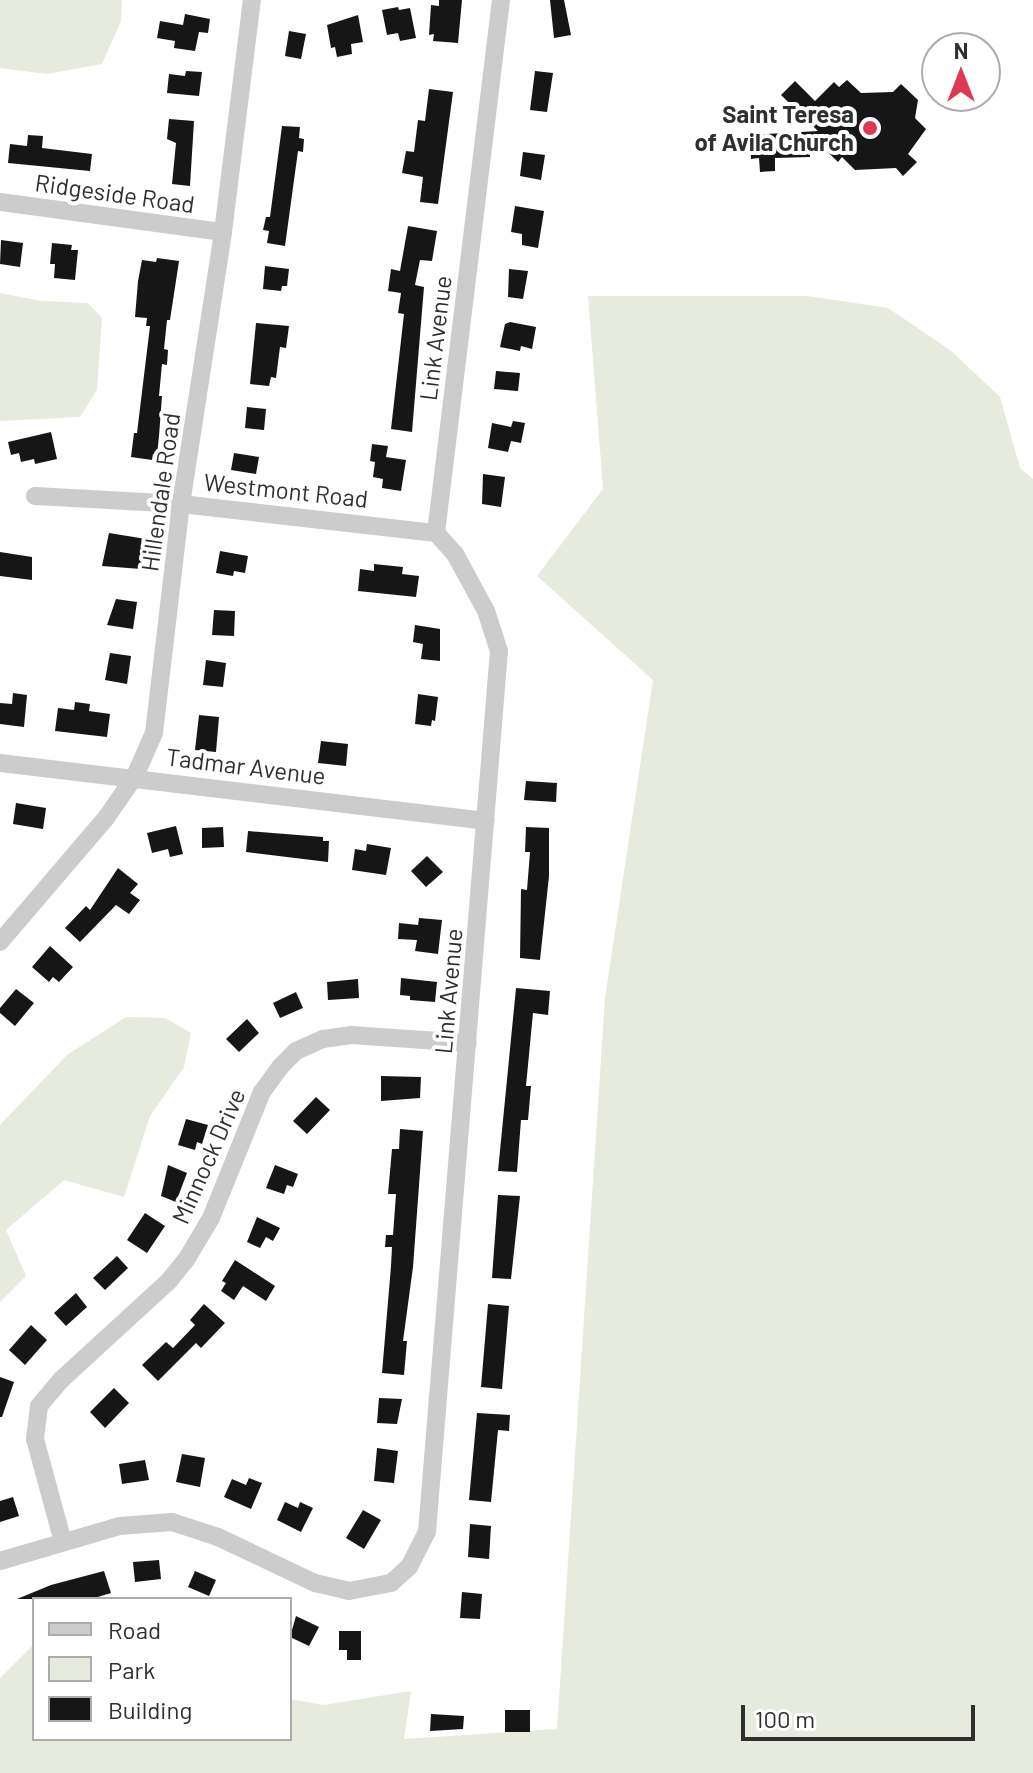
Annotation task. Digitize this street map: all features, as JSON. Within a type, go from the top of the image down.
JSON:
[{"type":"street","name":"Hillendale Road","points":[[0,942],[106,818],[135,776],[154,733],[181,504],[223,232],[252,0]]},
{"type":"street","name":"Link Avenue","points":[[0,1561],[132,1524],[172,1522],[218,1537],[315,1583],[349,1591],[391,1583],[409,1567],[427,1532],[499,651],[486,611],[468,577],[455,554],[436,533],[501,0]]},
{"type":"street","name":"Ridgeside Road","points":[[0,202],[223,232]]},
{"type":"street","name":"Westmont Road","points":[[35,496],[181,504],[436,533]]},
{"type":"street","name":"Tadmar Avenue","points":[[0,763],[135,776],[486,821]]},
{"type":"street","name":"Minnock Drive","points":[[63,1542],[35,1439],[39,1406],[62,1379],[158,1292],[186,1260],[211,1218],[262,1092],[280,1067],[296,1051],[323,1039],[351,1035],[468,1043]]},
{"type":"green space","points":[[0,0],[122,0],[121,21],[102,64],[47,74],[0,68]]},
{"type":"green space","points":[[0,293],[41,301],[88,303],[102,318],[97,390],[80,417],[0,421]]},
{"type":"green space","points":[[588,296],[807,296],[888,308],[950,350],[1000,397],[1020,468],[1033,479],[1033,1773],[0,1773],[0,1678],[32,1646],[32,1741],[292,1741],[292,1699],[323,1705],[411,1691],[404,1739],[557,1729],[605,998],[653,680],[537,576],[603,489]]},
{"type":"green space","points":[[126,1017],[165,1018],[191,1033],[184,1067],[150,1116],[124,1197],[64,1180],[6,1230],[26,1276],[0,1302],[0,1125],[67,1055]]},
{"type":"building","points":[[439,0],[462,0],[458,43],[433,41],[434,34],[429,35],[431,5],[439,6]]},
{"type":"building","points":[[550,0],[564,0],[571,35],[554,38]]},
{"type":"building","points":[[398,7],[399,10],[410,8],[416,38],[400,41],[398,33],[387,35],[382,10]]},
{"type":"building","points":[[185,14],[210,19],[208,33],[199,32],[195,51],[174,48],[175,41],[157,38],[160,21],[183,25]]},
{"type":"building","points":[[358,15],[363,42],[351,44],[352,54],[337,57],[335,47],[331,48],[327,25]]},
{"type":"building","points":[[289,31],[306,34],[301,59],[285,56]]},
{"type":"building","points":[[186,71],[202,72],[199,96],[167,93],[169,74],[185,76]]},
{"type":"building","points":[[535,71],[553,73],[547,112],[530,110]]},
{"type":"building","name":"Saint Teresa of Avila Church","points":[[847,80],[861,93],[893,92],[901,84],[918,100],[915,118],[926,129],[908,154],[917,162],[903,176],[896,168],[855,170],[842,157],[838,162],[809,134],[810,157],[775,158],[775,171],[760,172],[759,158],[751,159],[750,135],[818,131],[781,95],[795,81],[815,101],[834,82],[839,87]]},
{"type":"building","points":[[429,89],[453,92],[438,204],[420,202],[423,177],[402,173],[406,151],[414,152],[418,120],[425,121]]},
{"type":"building","points":[[169,119],[194,121],[190,186],[172,184],[176,143],[167,139]]},
{"type":"building","points":[[282,126],[300,127],[299,138],[304,139],[303,152],[298,151],[285,246],[267,243],[269,231],[263,230],[266,217],[270,217]]},
{"type":"building","points":[[28,135],[43,136],[42,148],[92,154],[90,171],[8,163],[10,144],[27,146]]},
{"type":"building","points":[[523,152],[545,155],[541,180],[520,176]]},
{"type":"building","points":[[515,206],[544,211],[538,248],[522,245],[522,234],[511,232]]},
{"type":"building","points":[[408,226],[437,231],[432,261],[420,260],[415,285],[424,287],[412,432],[391,429],[404,314],[398,313],[401,293],[388,291],[391,269],[400,271]]},
{"type":"building","points":[[1,240],[23,243],[20,267],[0,264]]},
{"type":"building","points":[[52,243],[72,245],[71,250],[78,250],[75,280],[54,278],[55,264],[50,264]]},
{"type":"building","points":[[157,258],[179,261],[170,320],[167,320],[164,349],[168,350],[167,365],[162,364],[157,455],[153,454],[152,460],[131,457],[134,433],[137,433],[150,326],[146,326],[147,318],[135,317],[138,281],[142,260],[156,262]]},
{"type":"building","points":[[265,266],[289,269],[287,286],[282,286],[281,291],[263,289]]},
{"type":"building","points":[[509,269],[528,271],[523,299],[508,297]]},
{"type":"building","points":[[510,322],[536,327],[532,349],[521,346],[520,351],[500,347],[505,324]]},
{"type":"building","points":[[256,323],[289,326],[286,348],[280,347],[276,378],[271,377],[269,386],[250,384]]},
{"type":"building","points":[[496,371],[520,373],[518,391],[494,389]]},
{"type":"building","points":[[247,407],[266,409],[264,430],[245,428]]},
{"type":"building","points":[[513,421],[525,423],[521,443],[511,441],[508,452],[488,448],[492,423],[511,427]]},
{"type":"building","points":[[51,432],[57,459],[35,464],[34,459],[21,462],[19,453],[11,455],[8,442]]},
{"type":"building","points":[[372,444],[388,446],[386,457],[406,460],[401,491],[382,488],[383,479],[373,477],[375,462],[370,461]]},
{"type":"building","points":[[234,453],[259,457],[256,474],[231,470]]},
{"type":"building","points":[[483,474],[505,477],[501,507],[482,504]]},
{"type":"building","points":[[109,533],[146,539],[141,569],[102,566]]},
{"type":"building","points":[[220,551],[248,556],[245,573],[234,571],[233,576],[216,573]]},
{"type":"building","points":[[0,552],[32,557],[32,580],[0,576]]},
{"type":"building","points":[[374,564],[403,567],[402,574],[419,576],[416,597],[358,591],[360,569],[374,571]]},
{"type":"building","points":[[116,599],[137,602],[133,629],[107,625]]},
{"type":"building","points":[[214,610],[235,611],[234,636],[212,635]]},
{"type":"building","points":[[415,625],[440,629],[440,661],[421,659],[423,644],[413,642]]},
{"type":"building","points":[[110,653],[131,656],[127,684],[105,680]]},
{"type":"building","points":[[206,660],[226,663],[223,687],[203,685]]},
{"type":"building","points":[[13,693],[27,695],[24,727],[0,724],[0,703],[12,704]]},
{"type":"building","points":[[418,694],[438,697],[435,721],[432,720],[431,726],[415,724]]},
{"type":"building","points":[[75,702],[90,704],[89,711],[110,714],[107,737],[55,731],[58,708],[74,710]]},
{"type":"building","points":[[199,715],[219,717],[216,752],[195,750]]},
{"type":"building","points":[[321,741],[348,744],[346,766],[318,763]]},
{"type":"building","points":[[526,781],[557,783],[556,802],[524,800]]},
{"type":"building","points":[[16,803],[46,808],[43,829],[13,824]]},
{"type":"building","points":[[176,826],[183,854],[170,857],[168,849],[152,853],[147,833]]},
{"type":"building","points":[[223,827],[224,847],[202,848],[202,828]]},
{"type":"building","points":[[526,827],[549,828],[549,876],[540,960],[520,958],[521,889],[527,890],[530,852],[525,852]]},
{"type":"building","points":[[248,831],[323,837],[323,841],[329,841],[328,862],[246,852]]},
{"type":"building","points":[[367,844],[391,848],[386,875],[352,870],[355,849],[366,851]]},
{"type":"building","points":[[427,856],[443,872],[426,887],[411,871]]},
{"type":"building","points":[[118,868],[138,884],[130,893],[140,900],[129,914],[116,905],[80,942],[65,928],[86,906],[90,910]]},
{"type":"building","points":[[419,918],[442,920],[438,954],[415,951],[417,940],[398,939],[399,923],[418,925]]},
{"type":"building","points":[[50,946],[73,967],[59,982],[53,977],[49,982],[32,967]]},
{"type":"building","points":[[401,978],[437,982],[435,1002],[410,1000],[410,996],[400,995]]},
{"type":"building","points":[[358,979],[359,998],[328,1000],[327,982]]},
{"type":"building","points":[[516,988],[550,991],[548,1015],[533,1013],[526,1086],[531,1086],[528,1120],[521,1120],[517,1172],[498,1171]]},
{"type":"building","points":[[16,989],[34,1003],[15,1026],[0,1013],[0,1008]]},
{"type":"building","points":[[296,992],[303,1008],[280,1018],[273,1003]]},
{"type":"building","points":[[247,1019],[259,1033],[239,1052],[226,1039]]},
{"type":"building","points":[[381,1076],[421,1077],[420,1098],[381,1101]]},
{"type":"building","points":[[316,1097],[330,1110],[307,1134],[293,1121]]},
{"type":"building","points":[[186,1119],[208,1125],[202,1144],[197,1142],[195,1150],[178,1145]]},
{"type":"building","points":[[400,1129],[423,1131],[413,1267],[403,1341],[407,1341],[404,1375],[382,1373],[392,1247],[385,1247],[386,1235],[393,1235],[396,1194],[388,1194],[392,1149],[399,1149]]},
{"type":"building","points":[[168,1165],[187,1173],[176,1202],[161,1196]]},
{"type":"building","points":[[275,1165],[298,1174],[293,1187],[287,1185],[284,1194],[266,1188]]},
{"type":"building","points":[[498,1195],[520,1196],[511,1279],[492,1278]]},
{"type":"building","points":[[145,1213],[165,1226],[147,1253],[127,1240]]},
{"type":"building","points":[[257,1217],[280,1228],[273,1241],[266,1237],[260,1248],[247,1242]]},
{"type":"building","points":[[117,1256],[128,1268],[105,1290],[93,1278]]},
{"type":"building","points":[[235,1260],[275,1286],[266,1301],[243,1286],[234,1300],[221,1291],[226,1283],[222,1281]]},
{"type":"building","points":[[76,1293],[87,1307],[66,1326],[54,1313]]},
{"type":"building","points":[[204,1304],[225,1323],[201,1348],[196,1343],[158,1381],[142,1365],[166,1342],[173,1348],[195,1325],[190,1320]]},
{"type":"building","points":[[488,1304],[509,1306],[502,1389],[481,1387]]},
{"type":"building","points":[[31,1325],[47,1340],[25,1365],[9,1350]]},
{"type":"building","points":[[0,1377],[14,1382],[2,1417],[0,1417]]},
{"type":"building","points":[[114,1388],[129,1403],[105,1428],[90,1412]]},
{"type":"building","points":[[379,1398],[402,1399],[397,1424],[377,1423]]},
{"type":"building","points":[[477,1413],[510,1415],[509,1431],[498,1430],[491,1502],[469,1500]]},
{"type":"building","points":[[377,1448],[398,1451],[394,1483],[374,1481]]},
{"type":"building","points":[[182,1454],[205,1458],[200,1487],[176,1482]]},
{"type":"building","points":[[145,1460],[149,1480],[122,1484],[119,1464]]},
{"type":"building","points":[[249,1478],[262,1483],[251,1509],[224,1497],[232,1479],[246,1485]]},
{"type":"building","points":[[13,1497],[19,1516],[0,1522],[0,1501]]},
{"type":"building","points":[[285,1502],[298,1508],[300,1502],[313,1508],[301,1532],[277,1520]]},
{"type":"building","points":[[363,1510],[381,1520],[364,1549],[346,1538]]},
{"type":"building","points":[[470,1524],[491,1526],[489,1559],[468,1557]]},
{"type":"building","points":[[159,1560],[161,1579],[135,1582],[133,1562]]},
{"type":"building","points":[[104,1571],[111,1593],[98,1597],[17,1599],[51,1585]]},
{"type":"building","points":[[195,1571],[216,1580],[209,1596],[188,1587]]},
{"type":"building","points":[[462,1592],[482,1594],[480,1619],[460,1618]]},
{"type":"building","points":[[296,1616],[319,1627],[309,1646],[292,1638]]},
{"type":"building","points":[[339,1631],[361,1631],[361,1660],[347,1660],[347,1650],[339,1650]]},
{"type":"building","points":[[505,1710],[530,1710],[530,1732],[505,1732]]},
{"type":"building","points":[[431,1714],[464,1716],[463,1729],[430,1731]]},
{"type":"place","name":"Saint Teresa of Avila Church","points":[[870,128]]}]
